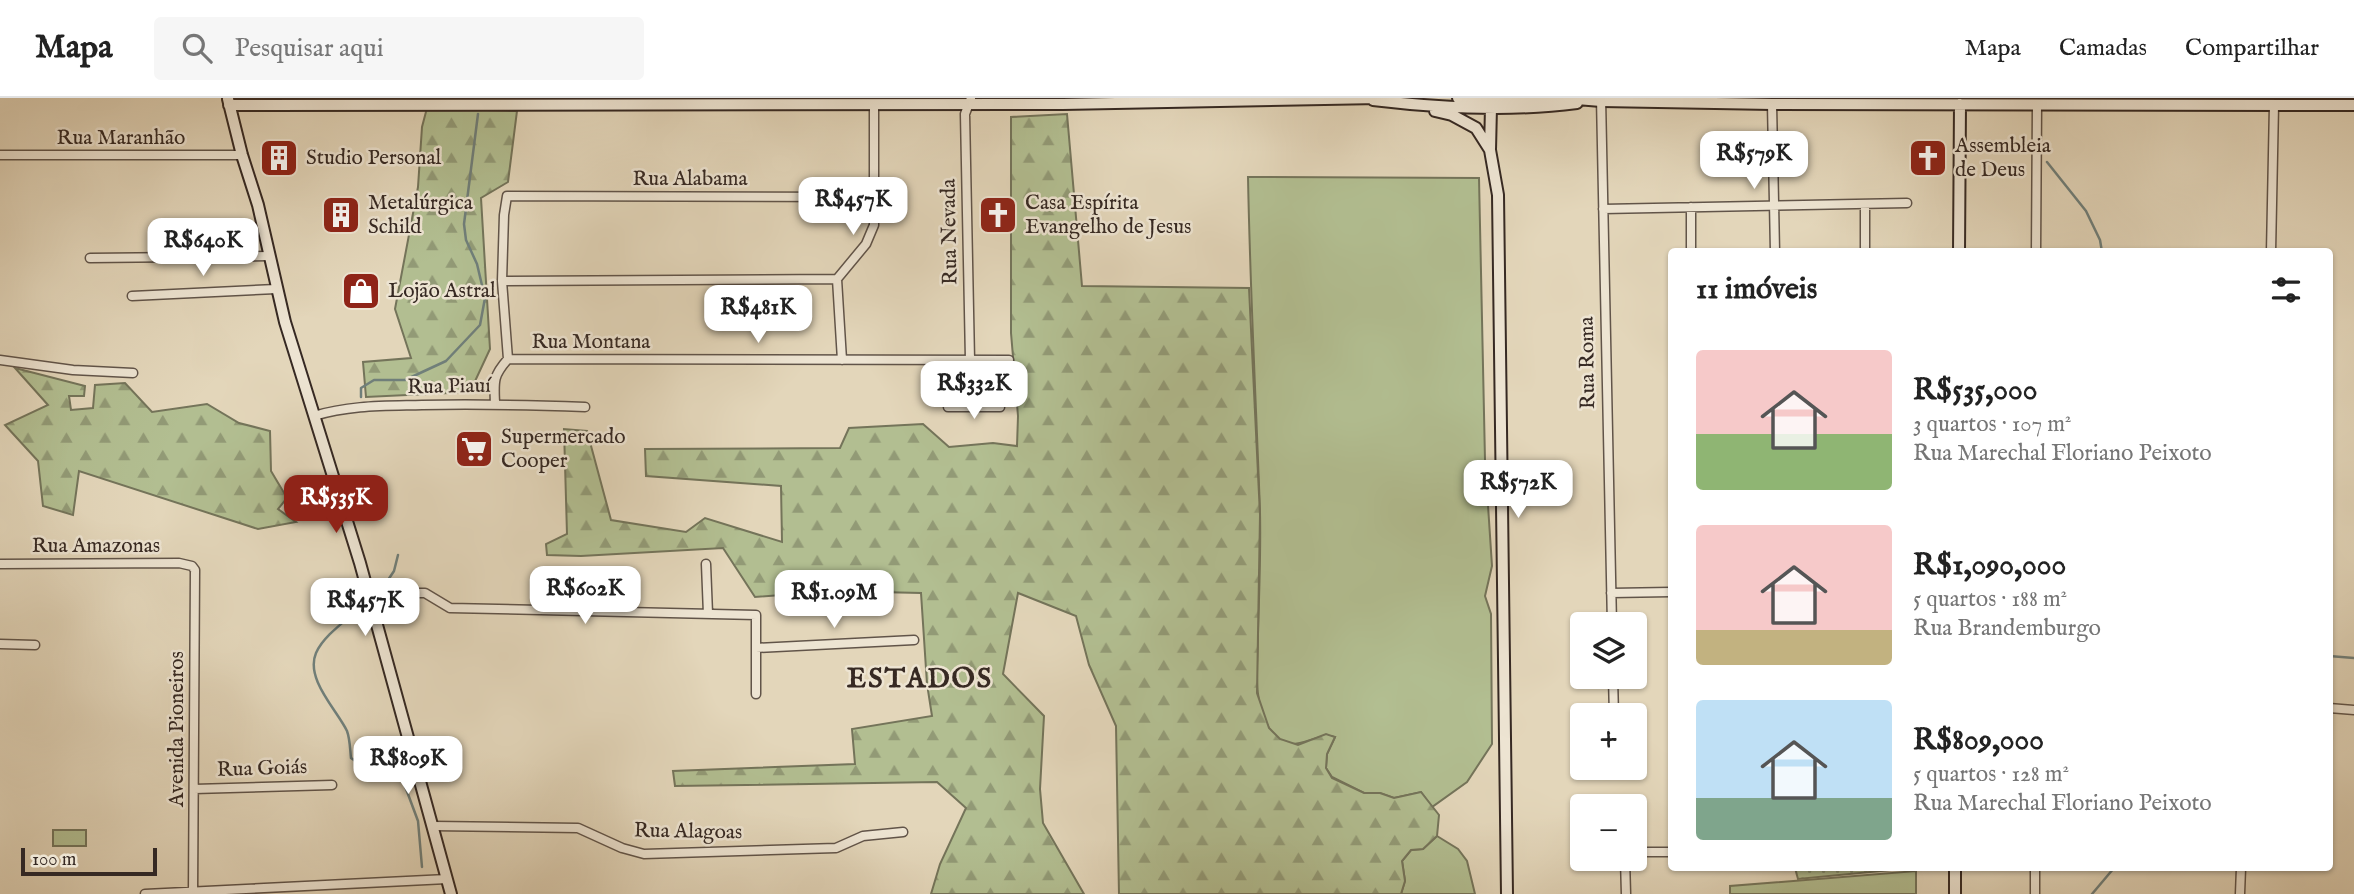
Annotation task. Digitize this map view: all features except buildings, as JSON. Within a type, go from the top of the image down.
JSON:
[{"type":"street","points":[[451,894],[369,593],[276,289],[258,205],[229,101],[874,104],[1379,98]]},
{"type":"street","points":[[1458,98],[1484,104],[1512,99],[1563,98],[1772,104],[1961,101],[2037,104],[2129,101],[2352,103]]},
{"type":"street","points":[[1367,99],[1407,104],[1544,107],[1598,100]]},
{"type":"street","name":"Rua Roma","points":[[1598,100],[1603,209],[1612,612]]},
{"type":"street","name":"Rua Nevada","points":[[970,101],[965,114],[970,360]]},
{"type":"street","points":[[1959,248],[1961,101]]},
{"type":"street","points":[[842,360],[837,279],[866,244],[874,225],[874,104]]},
{"type":"street","points":[[1407,104],[1452,116],[1476,128],[1490,150]]},
{"type":"street","points":[[1476,128],[1484,104]]},
{"type":"street","points":[[1484,104],[1498,195],[1507,894]]},
{"type":"street","points":[[1772,104],[1775,248]]},
{"type":"street","points":[[2036,248],[2037,104]]},
{"type":"street","points":[[2271,248],[2274,104]]},
{"type":"street","name":"Rua Maranhão","points":[[0,155],[242,155]]},
{"type":"street","name":"Rua Alabama","points":[[502,281],[507,196],[874,197]]},
{"type":"street","points":[[1603,209],[1907,203]]},
{"type":"street","points":[[1865,204],[1865,248]]},
{"type":"street","points":[[1691,207],[1691,248]]},
{"type":"street","points":[[90,258],[268,256]]},
{"type":"street","points":[[495,403],[494,379],[508,359],[502,281],[837,279]]},
{"type":"street","points":[[132,296],[276,289]]},
{"type":"street","name":"Rua Montana","points":[[508,359],[1009,360]]},
{"type":"street","points":[[0,360],[73,370],[132,373]]},
{"type":"street","points":[[947,360],[948,407],[1000,407]]},
{"type":"street","name":"Rua Piauí","points":[[314,416],[353,407],[495,403],[585,407]]},
{"type":"street","name":"Rua Amazonas","points":[[0,564],[179,563],[192,566]]},
{"type":"street","points":[[706,564],[708,614]]},
{"type":"street","name":"Avenida Pioneiros","points":[[192,566],[196,576],[193,893]]},
{"type":"street","points":[[1611,593],[1668,592]]},
{"type":"street","points":[[369,593],[425,593],[450,608],[756,615],[756,694]]},
{"type":"street","points":[[756,648],[914,640]]},
{"type":"street","points":[[0,644],[35,645]]},
{"type":"street","points":[[2333,708],[2354,710]]},
{"type":"street","name":"Rua Goiás","points":[[194,789],[332,785]]},
{"type":"street","name":"Rua Alagoas","points":[[433,827],[578,828],[622,848],[643,854],[836,848],[863,836],[903,832]]},
{"type":"street","points":[[1647,852],[1668,852]]},
{"type":"street","points":[[1625,871],[1626,894]]},
{"type":"street","points":[[1955,871],[1955,894]]},
{"type":"street","points":[[2035,871],[2035,894]]},
{"type":"street","points":[[2240,894],[2241,871]]},
{"type":"street","points":[[145,894],[283,891],[447,879]]},
{"type":"green space","points":[[427,108],[517,111],[508,182],[481,198],[490,349],[470,392],[366,397],[363,362],[411,358],[395,309],[418,187],[422,127]]},
{"type":"green space","points":[[1067,114],[1082,286],[1249,288],[1260,515],[1257,693],[1269,728],[1280,739],[1298,745],[1326,734],[1335,737],[1327,754],[1326,768],[1332,778],[1364,793],[1380,793],[1394,798],[1421,792],[1439,815],[1437,836],[1423,849],[1411,850],[1402,861],[1405,881],[1401,894],[1119,894],[1116,726],[1089,665],[1076,616],[1018,593],[1003,674],[1044,716],[1040,789],[1043,823],[1084,894],[931,894],[940,864],[966,808],[937,782],[675,786],[673,771],[855,764],[852,729],[932,716],[927,684],[921,593],[834,591],[755,597],[723,548],[581,556],[547,555],[546,544],[567,534],[564,429],[587,431],[611,520],[686,532],[705,518],[782,542],[781,486],[646,476],[645,449],[840,448],[849,428],[923,424],[949,447],[993,443],[1017,446],[1018,416],[1011,333],[1011,117]]},
{"type":"green space","points":[[1248,177],[1479,178],[1485,460],[1492,566],[1485,596],[1491,614],[1492,744],[1467,782],[1432,807],[1421,792],[1394,798],[1380,793],[1364,793],[1332,777],[1326,768],[1327,754],[1335,737],[1285,743],[1269,728],[1260,706],[1257,670],[1260,512]]},
{"type":"green space","points":[[15,368],[85,386],[84,396],[69,396],[71,410],[93,408],[95,385],[125,383],[152,412],[207,404],[239,423],[270,431],[271,471],[287,498],[278,509],[296,522],[258,529],[79,471],[73,515],[43,506],[38,461],[5,425],[48,405]]},
{"type":"green space","points":[[53,830],[86,830],[86,846],[53,846]]},
{"type":"green space","points":[[1437,836],[1458,849],[1467,861],[1475,894],[1401,894],[1405,881],[1402,861],[1411,850],[1423,849]]},
{"type":"green space","points":[[1796,871],[1881,871],[1798,879]]},
{"type":"green space","points":[[1916,871],[1916,894],[1730,894],[1730,886]]},
{"type":"waterway","points":[[361,397],[361,388],[374,380],[405,380],[446,361],[480,325],[485,298],[477,264],[466,240],[464,224],[478,114]]},
{"type":"waterway","points":[[2047,162],[2086,211],[2101,248]]},
{"type":"waterway","points":[[384,586],[394,571],[398,555]]},
{"type":"waterway","points":[[361,607],[320,646],[314,663],[315,673],[318,684],[347,731],[351,758],[363,765],[402,778],[418,821],[422,867]]},
{"type":"waterway","points":[[2333,656],[2354,658]]},
{"type":"waterway","points":[[2092,894],[2111,871]]},
{"type":"place","name":"Studio Personal","points":[[279,158]]},
{"type":"place","name":"Assembleia de Deus","points":[[1928,158]]},
{"type":"place","name":"Metalúrgica Schild","points":[[341,215]]},
{"type":"place","name":"Casa Espírita Evangelho de Jesus","points":[[998,215]]},
{"type":"place","name":"Lojão Astral","points":[[361,291]]},
{"type":"place","name":"Supermercado Cooper","points":[[474,449]]},
{"type":"district","name":"ESTADOS","points":[[920,679]]}]
